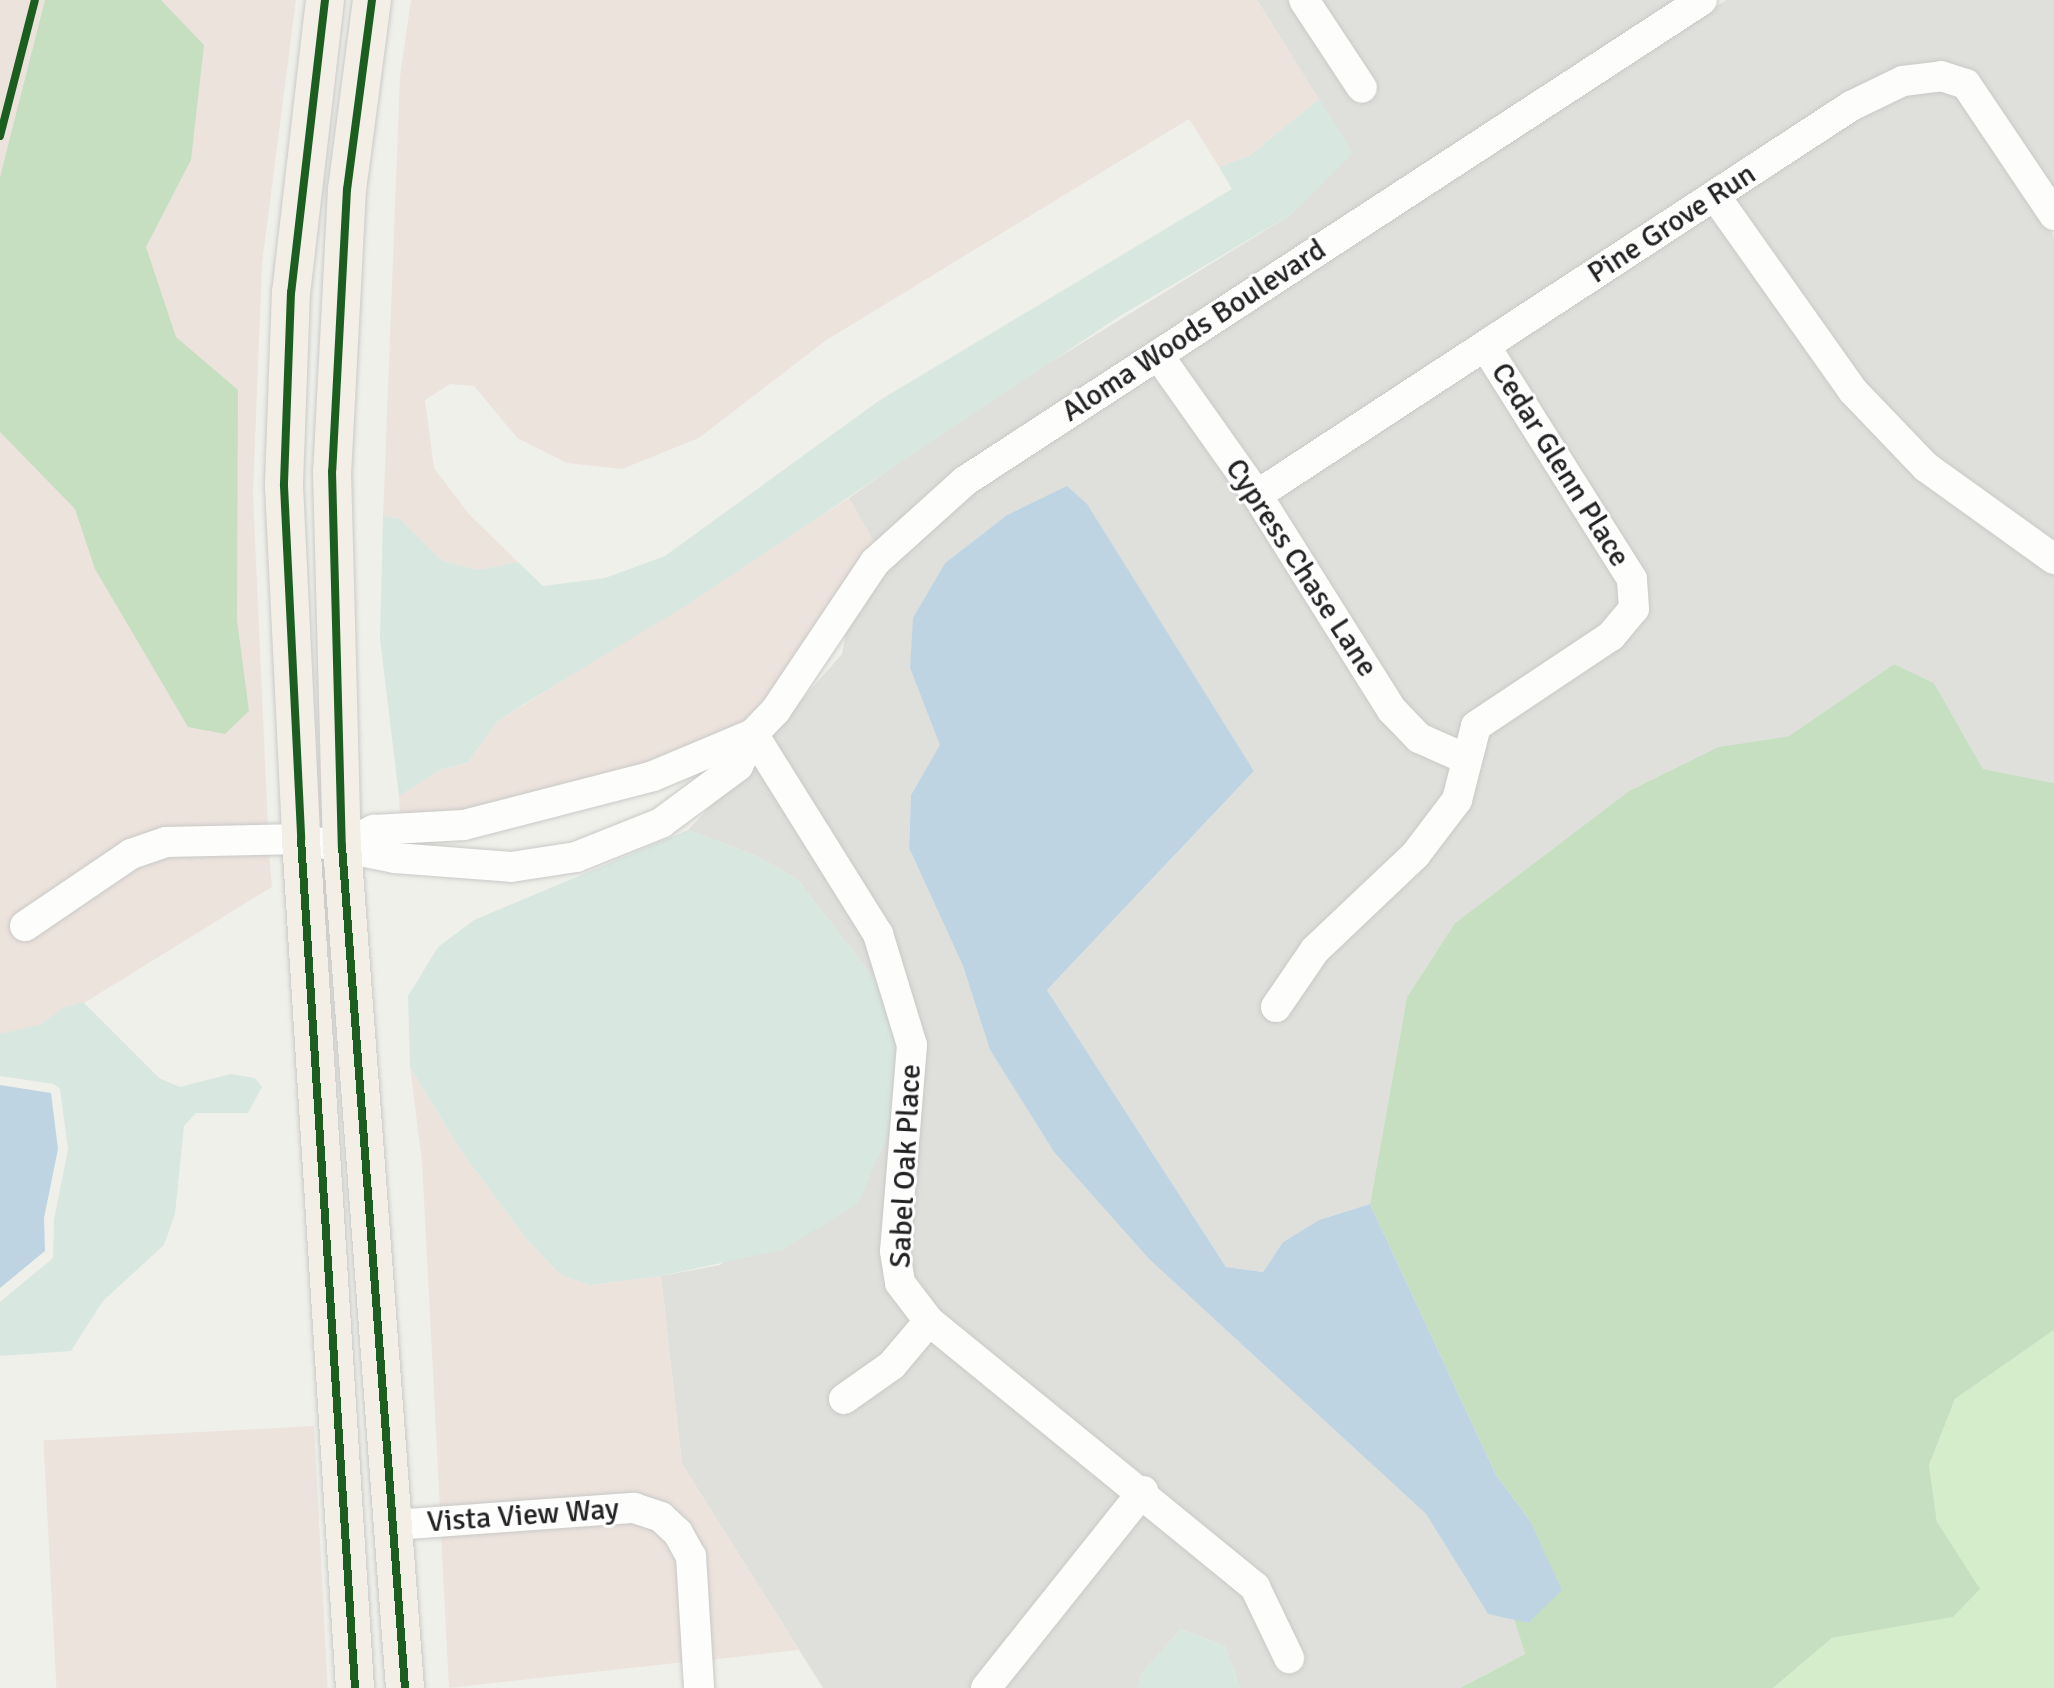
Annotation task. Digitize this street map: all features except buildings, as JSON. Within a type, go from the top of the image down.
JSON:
[{"type":"main road","points":[[325,0],[292,277],[284,486],[301,839],[355,1688]]},
{"type":"main road","points":[[372,0],[347,189],[332,471],[342,846],[405,1688]]},
{"type":"street","points":[[1304,0],[1362,88]]},
{"type":"street","name":"Aloma Woods Boulevard","points":[[25,926],[131,854],[166,842],[301,839],[395,858],[511,867],[576,857],[661,823],[738,766],[753,734],[776,710],[847,599],[901,536],[965,481],[1702,0]]},
{"type":"street","name":"Pine Grove Run","points":[[1257,495],[1715,196],[1879,91],[1903,81],[1941,76],[1955,78],[1979,98],[2054,215]]},
{"type":"street","points":[[1715,196],[1853,391],[1926,467],[2054,559]]},
{"type":"street","name":"Cedar Glenn Place","points":[[1276,1007],[1315,950],[1432,833],[1457,800],[1464,758],[1476,726],[1611,636],[1634,609],[1632,579],[1486,347]]},
{"type":"street","name":"Cypress Chase Lane","points":[[1158,355],[1257,495],[1392,710],[1419,738],[1464,758]]},
{"type":"street","name":"Aloma Woods Boulevard","points":[[342,846],[374,830],[464,825],[653,776],[753,734]]},
{"type":"street","name":"Sabel Oak Place","points":[[753,734],[878,934],[912,1045],[895,1251],[900,1283],[929,1321],[1143,1491],[1255,1587],[1289,1658]]},
{"type":"street","points":[[844,1399],[892,1365],[929,1321]]},
{"type":"street","points":[[986,1688],[1143,1491]]},
{"type":"street","name":"Vista View Way","points":[[394,1525],[634,1508],[661,1517],[678,1533],[691,1556],[699,1688]]},
{"type":"shaded area","points":[[0,0],[296,0],[262,264],[253,494],[268,827],[164,830],[126,842],[9,922],[24,943],[137,866],[170,854],[269,852],[272,887],[84,1003],[65,1007],[42,1024],[10,1035],[0,1034]]},
{"type":"shaded area","points":[[411,0],[1257,0],[1319,99],[1249,156],[1219,167],[1189,119],[825,341],[699,438],[622,469],[567,463],[517,438],[474,386],[450,384],[425,400],[434,468],[469,514],[518,562],[478,570],[441,561],[399,518],[383,516],[400,76]]},
{"type":"shaded area","points":[[1257,0],[1291,0],[1359,105],[1378,93],[1318,0],[1679,0],[875,544],[849,498],[986,402],[1292,214],[1352,153]]},
{"type":"shaded area","points":[[1726,0],[2054,0],[2054,195],[1941,64],[1260,478],[1175,360]]},
{"type":"shaded area","points":[[1952,90],[2054,236],[2054,544],[1933,457],[1862,383],[1732,200],[1858,117],[1907,93]]},
{"type":"shaded area","points":[[1319,99],[1353,153],[1292,214],[1120,316],[690,603],[524,704],[497,722],[468,762],[440,770],[399,796],[380,639],[383,516],[399,518],[442,561],[478,570],[518,562],[543,586],[605,578],[665,556],[880,400],[1232,189],[1219,167],[1249,156]]},
{"type":"shaded area","points":[[1713,212],[1844,397],[1918,475],[2054,574],[2054,783],[1983,769],[1934,683],[1894,664],[1789,736],[1718,747],[1629,791],[1455,923],[1407,997],[1370,1204],[1319,1220],[1283,1242],[1263,1272],[1226,1267],[1047,990],[1254,771],[1087,505],[1067,487],[1007,515],[945,563],[914,618],[910,668],[941,745],[911,795],[909,848],[963,966],[990,1050],[1054,1152],[1149,1259],[1426,1514],[1488,1614],[1514,1619],[1525,1654],[1460,1688],[1240,1688],[1225,1646],[1181,1629],[1142,1673],[1137,1688],[1002,1688],[1146,1508],[1247,1594],[1283,1674],[1305,1666],[1262,1577],[1142,1474],[937,1313],[911,1278],[907,1253],[923,1042],[889,929],[769,737],[842,654],[848,621],[856,607],[910,546],[972,492],[1155,372],[1248,502],[1383,718],[1412,748],[1450,765],[1446,794],[1407,845],[1306,940],[1260,1008],[1280,1024],[1324,959],[1424,864],[1466,808],[1486,735],[1618,647],[1644,618],[1642,573],[1502,351]]},
{"type":"shaded area","points":[[1483,363],[1621,582],[1622,603],[1603,626],[1457,742],[1415,720],[1274,500]]},
{"type":"shaded area","points":[[849,498],[875,544],[837,591],[766,701],[744,724],[649,764],[461,813],[400,817],[399,796],[440,770],[468,762],[497,722]]},
{"type":"shaded area","points":[[755,759],[867,938],[884,991],[797,879],[757,856],[688,830]]},
{"type":"shaded area","points":[[688,830],[757,856],[797,879],[884,991],[900,1052],[892,1125],[858,1204],[782,1250],[661,1276],[590,1285],[561,1275],[528,1241],[461,1151],[410,1067],[408,996],[438,947],[474,920]]},
{"type":"shaded area","points":[[83,1002],[159,1078],[180,1087],[230,1074],[255,1078],[262,1087],[248,1113],[196,1113],[184,1126],[175,1214],[164,1245],[103,1301],[71,1351],[0,1356],[0,1302],[53,1258],[54,1220],[68,1149],[60,1089],[54,1084],[0,1076],[0,1034],[42,1024],[64,1007]]},
{"type":"shaded area","points":[[410,1067],[461,1151],[528,1241],[561,1275],[590,1285],[661,1276],[682,1464],[799,1650],[709,1660],[702,1556],[643,1494],[440,1509],[422,1162]]},
{"type":"shaded area","points":[[892,1125],[913,1320],[884,1355],[828,1395],[843,1416],[900,1376],[931,1338],[1126,1492],[970,1688],[823,1688],[682,1464],[661,1276],[720,1265]]},
{"type":"shaded area","points":[[314,1426],[328,1688],[56,1688],[43,1440]]},
{"type":"shaded area","points":[[634,1520],[656,1528],[679,1558],[685,1662],[449,1688],[441,1534]]},
{"type":"shaded area","points":[[1181,1629],[1225,1646],[1240,1688],[1137,1688],[1142,1673]]},
{"type":"green space","points":[[45,0],[161,0],[204,45],[191,160],[146,247],[176,337],[238,390],[237,620],[249,711],[225,734],[188,727],[95,569],[75,509],[0,432],[0,177]]},
{"type":"green space","points":[[1894,664],[1934,683],[1983,769],[2054,783],[2054,1330],[1955,1399],[1929,1465],[1937,1522],[1980,1589],[1953,1617],[1832,1638],[1773,1688],[1460,1688],[1525,1654],[1514,1619],[1528,1623],[1530,1521],[1496,1475],[1370,1204],[1407,997],[1455,923],[1629,791],[1718,747],[1789,736]]},
{"type":"green space","points":[[2054,1330],[2054,1688],[1773,1688],[1832,1638],[1952,1617],[1979,1590],[1937,1522],[1929,1465],[1955,1399]]},
{"type":"water","points":[[1067,486],[1087,504],[1254,771],[1047,990],[1226,1267],[1263,1272],[1283,1242],[1319,1220],[1370,1204],[1496,1475],[1530,1521],[1562,1590],[1528,1623],[1488,1614],[1426,1514],[1149,1259],[1054,1152],[990,1050],[963,966],[909,848],[911,795],[940,745],[910,668],[913,618],[945,563],[1007,515]]},
{"type":"water","points":[[0,1085],[51,1093],[58,1149],[44,1218],[45,1251],[0,1288]]},
{"type":"cycle path","points":[[0,136],[35,0]]},
{"type":"cycle path","points":[[325,0],[291,292],[284,486],[301,839],[355,1688]]},
{"type":"cycle path","points":[[372,0],[347,189],[332,471],[342,846],[405,1688]]}]
